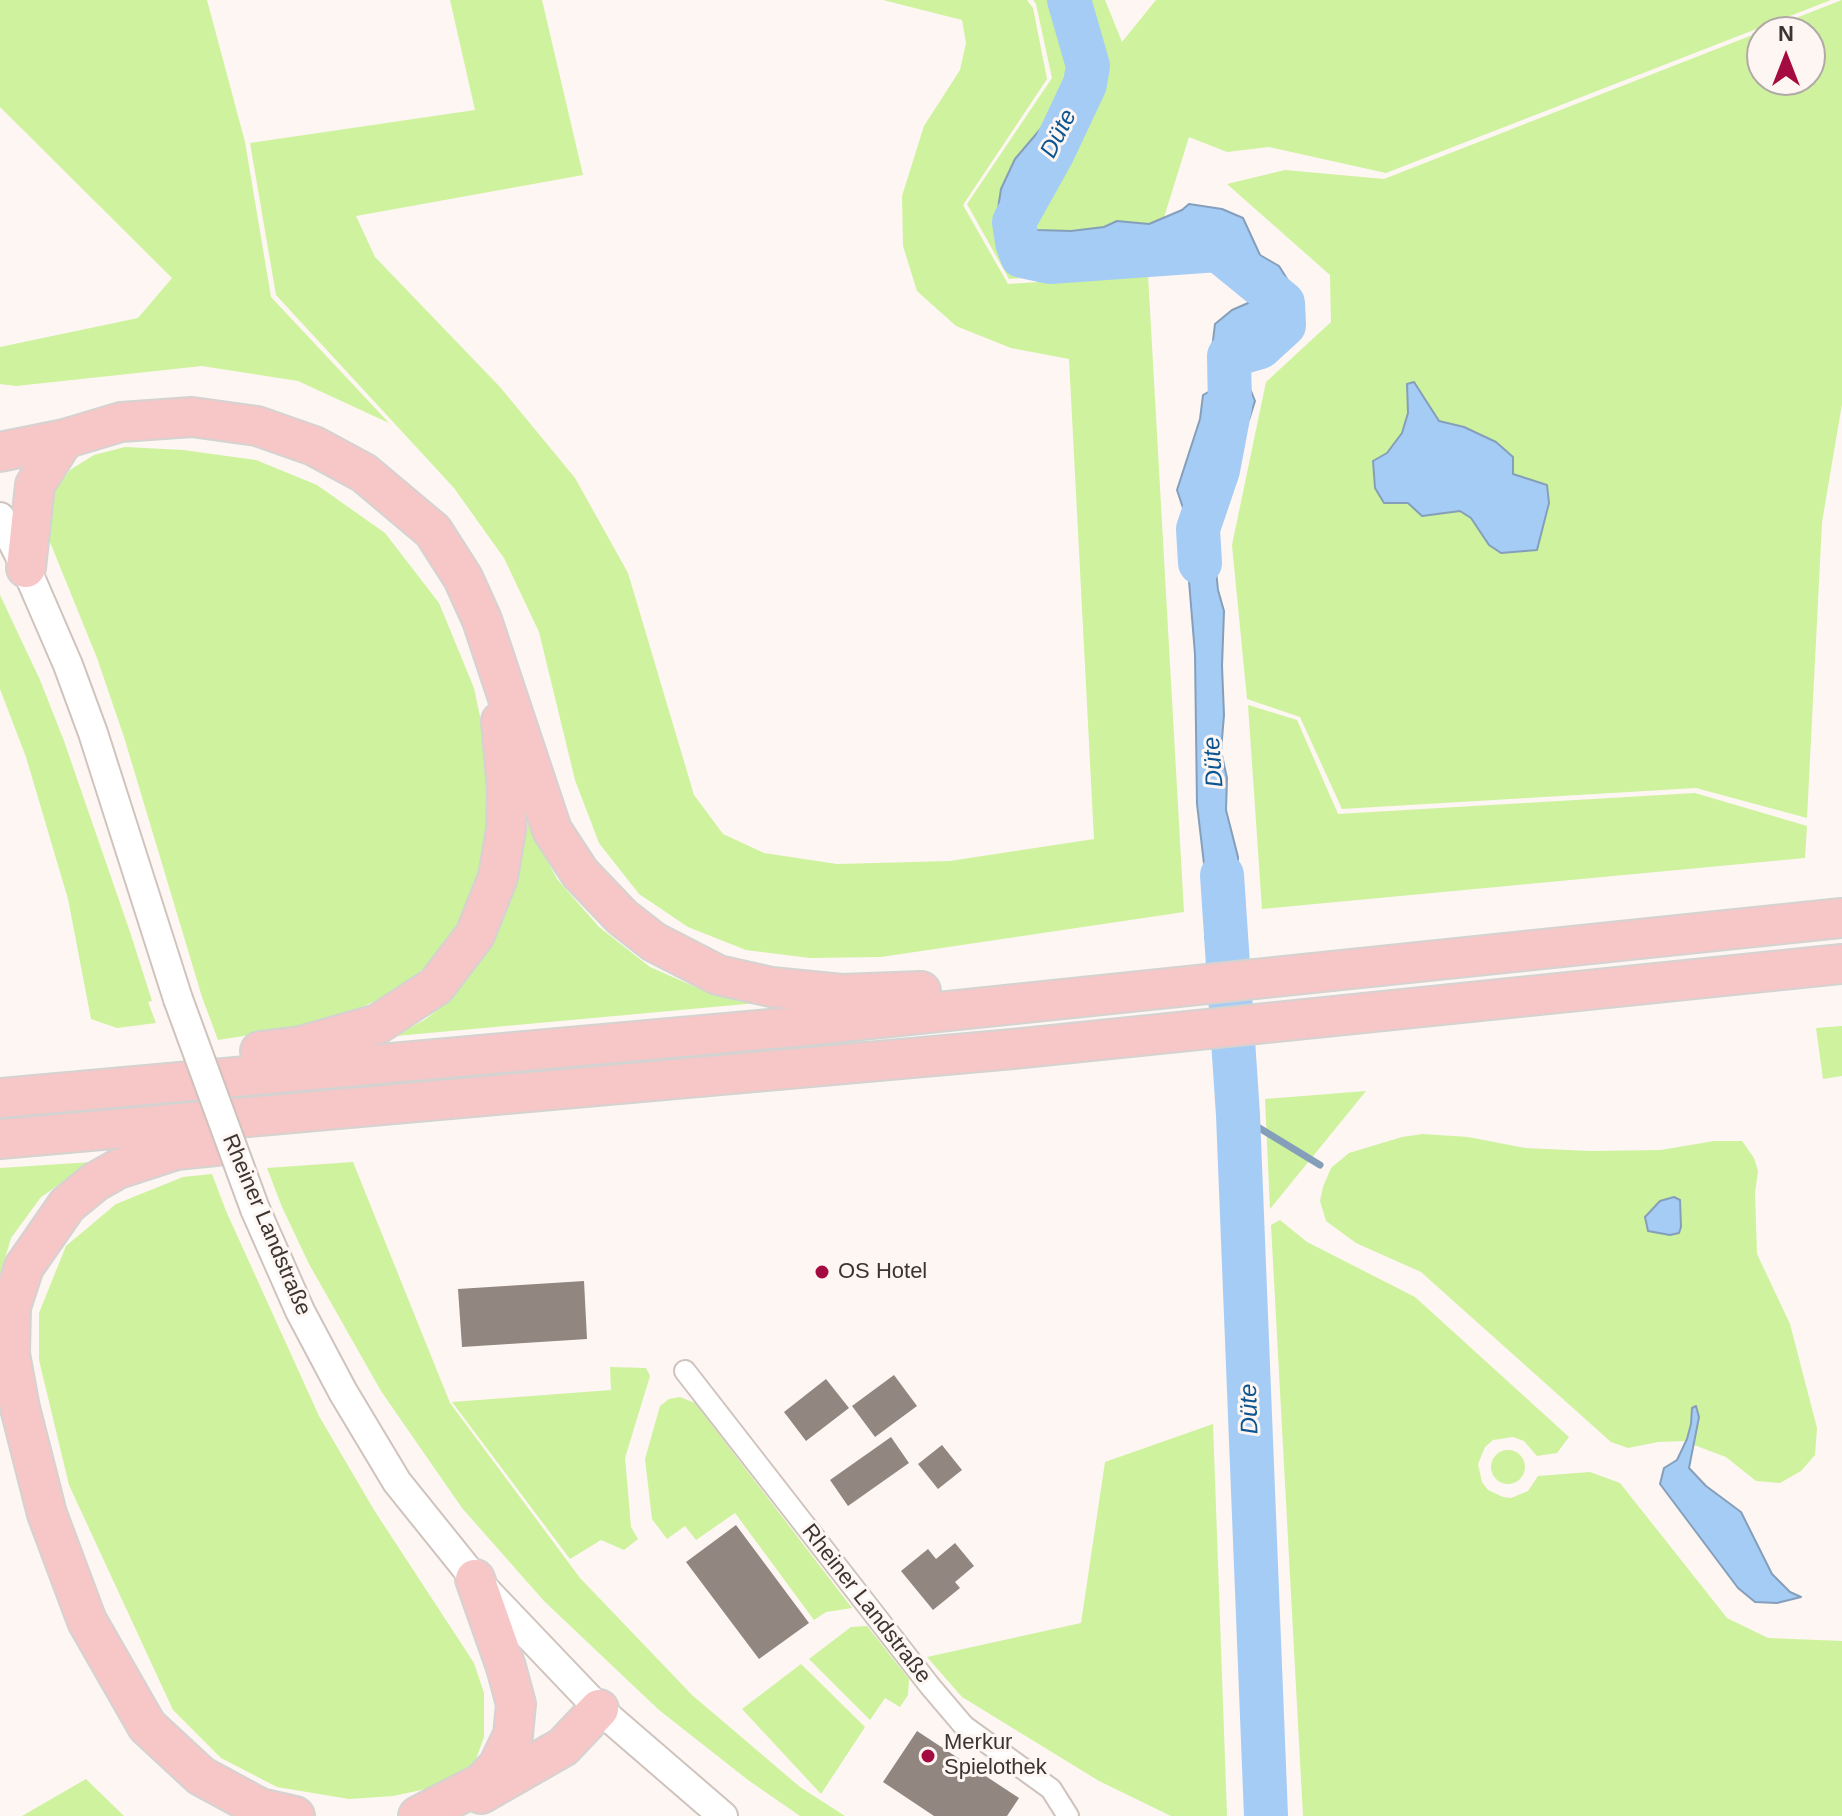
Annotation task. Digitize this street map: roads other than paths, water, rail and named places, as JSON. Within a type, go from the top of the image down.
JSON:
[{"type":"highway","points":[[0,452],[64,439],[121,422],[192,417],[257,426],[314,446],[364,473],[433,531],[463,578],[482,620],[552,830],[580,873],[622,917],[654,942],[718,975],[771,987],[842,994],[953,988],[1005,1006]]},
{"type":"highway","points":[[26,568],[35,485],[64,439]]},
{"type":"highway","points":[[0,1097],[70,1070],[301,1046],[378,1024],[436,986],[475,935],[498,877],[506,830],[507,790],[497,671]]},
{"type":"highway","points":[[0,1097],[804,1026],[1842,918]]},
{"type":"highway","points":[[0,1139],[1191,1031],[1842,964]]},
{"type":"highway","points":[[295,1816],[260,1808],[201,1776],[147,1726],[87,1621],[47,1514],[20,1408],[10,1354],[11,1307],[24,1267],[67,1205],[95,1182],[118,1169],[176,1150],[414,1124],[433,1102]]},
{"type":"highway","points":[[0,1424],[20,1469],[47,1514]]},
{"type":"highway","points":[[420,1816],[482,1783],[498,1766],[513,1735],[516,1704],[475,1579]]},
{"type":"highway","points":[[420,1816],[487,1791],[563,1747],[599,1709]]},
{"type":"main road","name":"Rheiner Landstraße","points":[[0,517],[68,665],[93,733],[178,999],[255,1209],[300,1311],[366,1434],[397,1482],[475,1579],[599,1709],[723,1816]]},
{"type":"street","name":"Rheiner Landstraße","points":[[685,1371],[964,1726],[1051,1789],[1068,1816]]},
{"type":"water","points":[[1067,0],[1088,0],[1093,23],[1097,81],[1087,116],[1067,133],[1029,180],[1019,221],[1037,230],[1071,231],[1104,227],[1117,221],[1149,224],[1189,204],[1222,209],[1243,218],[1260,255],[1279,266],[1294,290],[1287,314],[1277,325],[1244,337],[1237,370],[1247,381],[1255,401],[1249,420],[1219,439],[1205,499],[1207,534],[1214,551],[1218,590],[1224,611],[1221,751],[1227,778],[1226,810],[1238,857],[1235,934],[1205,938],[1208,898],[1197,804],[1195,654],[1183,508],[1177,490],[1200,419],[1203,395],[1212,390],[1211,357],[1215,324],[1232,310],[1262,297],[1262,286],[1227,259],[1180,244],[1110,252],[1066,253],[1011,247],[996,222],[1001,189],[1015,159],[1049,119],[1072,102],[1070,86],[1075,55]]},
{"type":"water","points":[[1414,382],[1439,421],[1464,427],[1496,442],[1513,457],[1513,474],[1547,485],[1549,503],[1537,550],[1501,553],[1489,545],[1471,518],[1460,511],[1422,516],[1408,503],[1384,503],[1375,488],[1373,461],[1387,453],[1402,433],[1408,413],[1407,384]]},
{"type":"water","points":[[1674,1197],[1680,1200],[1679,1233],[1670,1235],[1648,1231],[1645,1217],[1660,1201]]},
{"type":"water","points":[[1696,1406],[1699,1417],[1689,1468],[1706,1486],[1741,1512],[1772,1574],[1790,1592],[1801,1597],[1777,1603],[1755,1602],[1738,1588],[1660,1484],[1664,1468],[1677,1460],[1687,1439],[1692,1408]]},
{"type":"waterway","name":"Düte","points":[[1069,0],[1088,66],[1085,84],[1052,154],[1014,222],[1022,256],[1050,262],[1218,250],[1283,303],[1284,325],[1260,347],[1229,356],[1230,407],[1218,470],[1198,529],[1200,563]]},
{"type":"waterway","name":"Düte","points":[[1222,875],[1238,1115],[1266,1816]]},
{"type":"waterway","points":[[1238,1115],[1320,1165]]},
{"type":"place","name":"OS Hotel","points":[[822,1272]]},
{"type":"place","name":"Merkur Spielothek","points":[[928,1756]]}]
